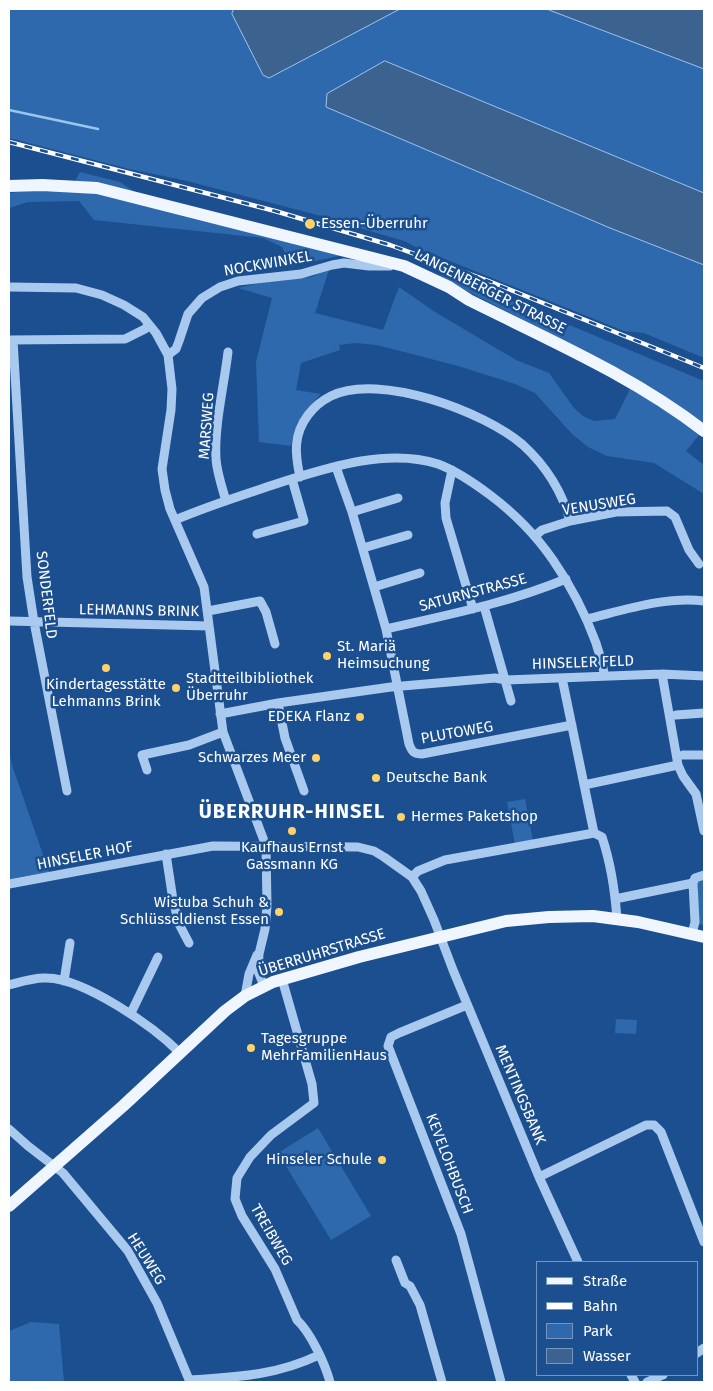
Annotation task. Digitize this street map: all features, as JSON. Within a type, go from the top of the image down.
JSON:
[{"type":"main road","name":"LANGENBERGER STRASSE","points":[[9,186],[42,184],[97,188],[404,266],[449,287],[469,300],[616,374],[676,410],[704,431]]},
{"type":"main road","name":"ÜBERRUHRSTRASSE","points":[[9,1206],[225,1011],[245,996],[264,986],[282,979],[506,921],[570,916],[617,919],[665,927],[698,936]]},
{"type":"street","name":"NOCKWINKEL","points":[[168,355],[176,349],[188,314],[197,303],[220,287],[238,281],[289,276],[332,264],[404,266]]},
{"type":"street","points":[[9,287],[67,288],[102,295],[124,305],[143,317],[161,341],[168,355],[172,389],[171,410],[162,468],[167,498],[204,587],[220,714],[224,732],[266,846],[267,906],[258,970],[264,986]]},
{"type":"street","points":[[11,340],[125,339],[149,325]]},
{"type":"street","name":"SONDERFELD","points":[[11,340],[27,577],[67,791]]},
{"type":"street","name":"MARSWEG","points":[[226,501],[216,460],[228,352]]},
{"type":"street","points":[[257,534],[304,521],[296,478],[296,440],[302,423],[315,405],[332,395],[352,390],[380,389],[414,394],[456,408],[500,430],[522,444],[542,465],[554,481],[565,503],[570,522]]},
{"type":"street","points":[[175,520],[296,478],[336,467],[384,458],[422,460],[452,470],[477,485],[507,508],[535,536],[566,578],[587,619],[604,667],[604,676]]},
{"type":"street","points":[[336,467],[352,512],[386,628],[398,687]]},
{"type":"street","points":[[452,470],[446,494],[445,511],[448,528],[473,609]]},
{"type":"street","points":[[352,512],[398,498]]},
{"type":"street","name":"VENUSWEG","points":[[535,536],[542,530],[616,512],[667,511],[675,517],[689,550],[699,564]]},
{"type":"street","points":[[363,548],[408,535]]},
{"type":"street","points":[[374,587],[420,573]]},
{"type":"street","name":"SATURNSTRASSE","points":[[386,628],[484,606],[548,586],[566,578]]},
{"type":"street","points":[[587,619],[664,602],[682,600],[704,601]]},
{"type":"street","points":[[208,611],[260,601],[266,612],[275,644]]},
{"type":"street","points":[[484,606],[511,701]]},
{"type":"street","name":"LEHMANNS BRINK","points":[[9,621],[209,626]]},
{"type":"street","points":[[662,674],[678,765],[683,776],[696,794],[704,831]]},
{"type":"street","name":"HINSELER FELD","points":[[220,714],[278,703],[398,687],[495,678],[506,680],[662,674],[704,676]]},
{"type":"street","points":[[562,678],[594,833]]},
{"type":"street","name":"PLUTOWEG","points":[[398,687],[409,744],[414,753],[422,754],[572,725]]},
{"type":"street","points":[[278,703],[286,738],[304,791]]},
{"type":"street","points":[[676,715],[704,713]]},
{"type":"street","points":[[147,770],[142,755],[189,745],[224,732]]},
{"type":"street","points":[[683,755],[704,755]]},
{"type":"street","points":[[584,785],[678,765]]},
{"type":"street","points":[[412,877],[418,871],[445,860],[594,833],[602,837],[608,854],[616,899],[617,919]]},
{"type":"street","name":"HINSELER HOF","points":[[9,884],[213,846],[344,846],[365,848],[384,857],[412,877]]},
{"type":"street","points":[[166,854],[173,900],[179,924],[189,943]]},
{"type":"street","points":[[616,899],[693,883],[695,878],[704,875]]},
{"type":"street","name":"MENTINGSBANK","points":[[412,877],[427,902],[439,937],[539,1177],[578,1261]]},
{"type":"street","name":"ÜBERRUHRSTRASSE","points":[[693,883],[695,922],[698,936]]},
{"type":"street","points":[[64,981],[70,943]]},
{"type":"street","points":[[245,996],[248,974],[259,954]]},
{"type":"street","points":[[131,1014],[158,957]]},
{"type":"street","points":[[9,985],[46,978],[64,981],[94,994],[131,1014],[180,1052]]},
{"type":"street","name":"TREIBWEG","points":[[282,979],[312,1084],[314,1103],[271,1135],[250,1158],[237,1178],[235,1199],[242,1216],[275,1269],[297,1320],[303,1325],[323,1360],[330,1382]]},
{"type":"street","name":"KEVELOHBUSCH","points":[[467,1005],[399,1033],[391,1038],[388,1046],[461,1234],[501,1382]]},
{"type":"street","points":[[539,1177],[646,1126],[654,1125],[661,1132],[704,1242]]},
{"type":"street","name":"HEUWEG","points":[[9,1129],[68,1180],[128,1251],[157,1303],[190,1381]]},
{"type":"street","points":[[396,1260],[405,1282],[410,1286],[420,1305],[442,1382]]},
{"type":"street","points":[[190,1381],[256,1375],[281,1370],[319,1355]]},
{"type":"street","points":[[647,1382],[661,1376]]},
{"type":"green space","points":[[9,9],[704,9],[704,358],[644,333],[624,331],[404,241],[325,217],[9,138]]},
{"type":"green space","points":[[80,172],[120,182],[139,195],[74,183]]},
{"type":"green space","points":[[83,189],[344,255],[291,266],[282,247],[263,238],[94,220],[79,201],[28,202],[9,208],[9,193]]},
{"type":"green space","points":[[329,270],[315,313],[383,330],[399,287],[435,312],[516,360],[549,373],[574,408],[583,416],[594,421],[615,419],[630,389],[678,416],[700,434],[686,451],[704,465],[704,494],[654,463],[607,456],[588,447],[573,435],[535,393],[515,384],[458,366],[377,345],[356,343],[339,345],[340,350],[301,363],[296,390],[321,394],[302,417],[291,446],[259,442],[256,362],[272,298],[238,288],[268,281],[311,277]]},
{"type":"green space","points":[[438,274],[478,287],[704,381],[704,430],[625,372],[459,287]]},
{"type":"green space","points":[[9,751],[12,765],[49,872],[9,879]]},
{"type":"green space","points":[[525,799],[533,841],[515,844],[507,802]]},
{"type":"green space","points":[[698,880],[704,880],[704,925],[697,924]]},
{"type":"green space","points":[[616,1019],[637,1020],[636,1034],[615,1033]]},
{"type":"green space","points":[[318,1128],[371,1216],[331,1240],[278,1153]]},
{"type":"green space","points":[[31,1322],[59,1324],[64,1382],[9,1382],[9,1331]]},
{"type":"water","points":[[234,9],[400,9],[269,78],[263,75],[232,14]]},
{"type":"water","points":[[704,9],[704,69],[549,10]]},
{"type":"water","points":[[385,61],[704,193],[704,265],[610,228],[326,107],[327,94]]},
{"type":"waterway","points":[[9,110],[98,129]]},
{"type":"railway","points":[[9,142],[275,211],[390,245],[486,280],[704,368]]},
{"type":"place","name":"Essen-Überruhr","points":[[310,224]]},
{"type":"place","name":"St. Mariä Heimsuchung","points":[[327,656]]},
{"type":"place","name":"Kindertagesstätte Lehmanns Brink","points":[[106,668]]},
{"type":"place","name":"Stadtteilbibliothek Überruhr","points":[[176,688]]},
{"type":"place","name":"EDEKA Flanz","points":[[360,717]]},
{"type":"place","name":"Schwarzes Meer","points":[[316,758]]},
{"type":"place","name":"Deutsche Bank","points":[[376,778]]},
{"type":"place","name":"Hermes Paketshop","points":[[401,817]]},
{"type":"place","name":"Kaufhaus Ernst Gassmann KG","points":[[292,831]]},
{"type":"place","name":"Wistuba Schuh & Schlüsseldienst Essen","points":[[279,912]]},
{"type":"place","name":"Tagesgruppe MehrFamilienHaus","points":[[251,1048]]},
{"type":"place","name":"Hinseler Schule","points":[[382,1160]]},
{"type":"district","name":"ÜBERRUHR-HINSEL","points":[[292,812]]}]
